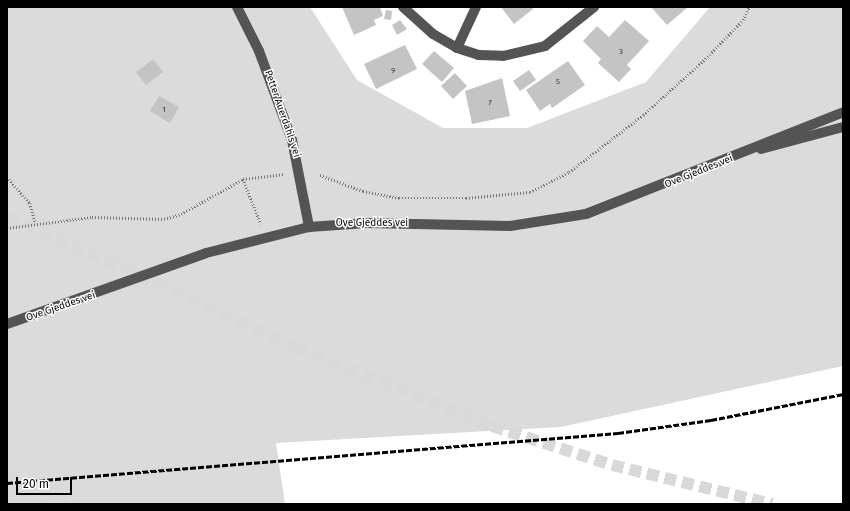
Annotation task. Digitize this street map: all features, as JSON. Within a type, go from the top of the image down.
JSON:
[{"type":"street","name":"Petter Auerdahls vei","points":[[237,7],[259,51],[292,140],[310,226]]},
{"type":"street","points":[[403,7],[434,34],[458,48],[479,55],[524,52],[545,46],[567,31],[594,7]]},
{"type":"street","points":[[458,48],[476,7]]},
{"type":"street","name":"Ove Gjeddes vei","points":[[7,324],[265,236],[310,226],[367,223],[510,226],[567,218],[623,202],[740,155],[783,133],[843,112]]},
{"type":"street","name":"Ove Gjeddes vei","points":[[740,155],[843,127]]},
{"type":"path","points":[[320,175],[362,191],[399,198],[466,198],[530,192],[569,172],[643,115],[708,56],[743,20],[749,7]]},
{"type":"path","points":[[7,228],[35,222],[107,216],[164,219],[181,214],[243,179],[285,174]]},
{"type":"path","points":[[7,177],[30,203],[35,222]]},
{"type":"path","points":[[243,179],[265,236]]},
{"type":"shaded area","points":[[7,7],[310,7],[357,80],[443,128],[527,128],[646,82],[710,7],[843,7],[843,366],[561,427],[276,443],[285,504],[7,504]]},
{"type":"building","points":[[342,7],[380,7],[383,16],[374,20],[376,25],[354,35]]},
{"type":"building","points":[[501,7],[532,7],[533,9],[514,24]]},
{"type":"building","points":[[651,7],[688,7],[667,25]]},
{"type":"building","points":[[386,10],[392,11],[391,20],[384,19]]},
{"type":"building","points":[[400,20],[407,29],[397,35],[392,25]]},
{"type":"building","points":[[625,20],[649,41],[627,65],[631,69],[619,82],[598,63],[601,59],[583,41],[597,26],[609,37]]},
{"type":"building","points":[[405,45],[417,69],[376,89],[364,64]]},
{"type":"building","points":[[434,51],[454,68],[442,82],[422,64]]},
{"type":"building","points":[[153,59],[163,72],[146,85],[136,72]]},
{"type":"building","points":[[568,61],[585,85],[552,108],[550,104],[540,111],[526,90]]},
{"type":"building","points":[[529,70],[536,80],[520,91],[513,81]]},
{"type":"building","points":[[455,73],[467,86],[453,99],[441,86]]},
{"type":"building","points":[[502,78],[510,116],[472,124],[465,91]]},
{"type":"building","points":[[159,96],[179,107],[170,123],[150,111]]},
{"type":"tunnel","points":[[7,216],[296,347],[492,426],[612,465],[772,504]]},
{"type":"tunnel","points":[[7,474],[81,504]]},
{"type":"railway","points":[[7,483],[618,433],[711,420],[843,394]]}]
